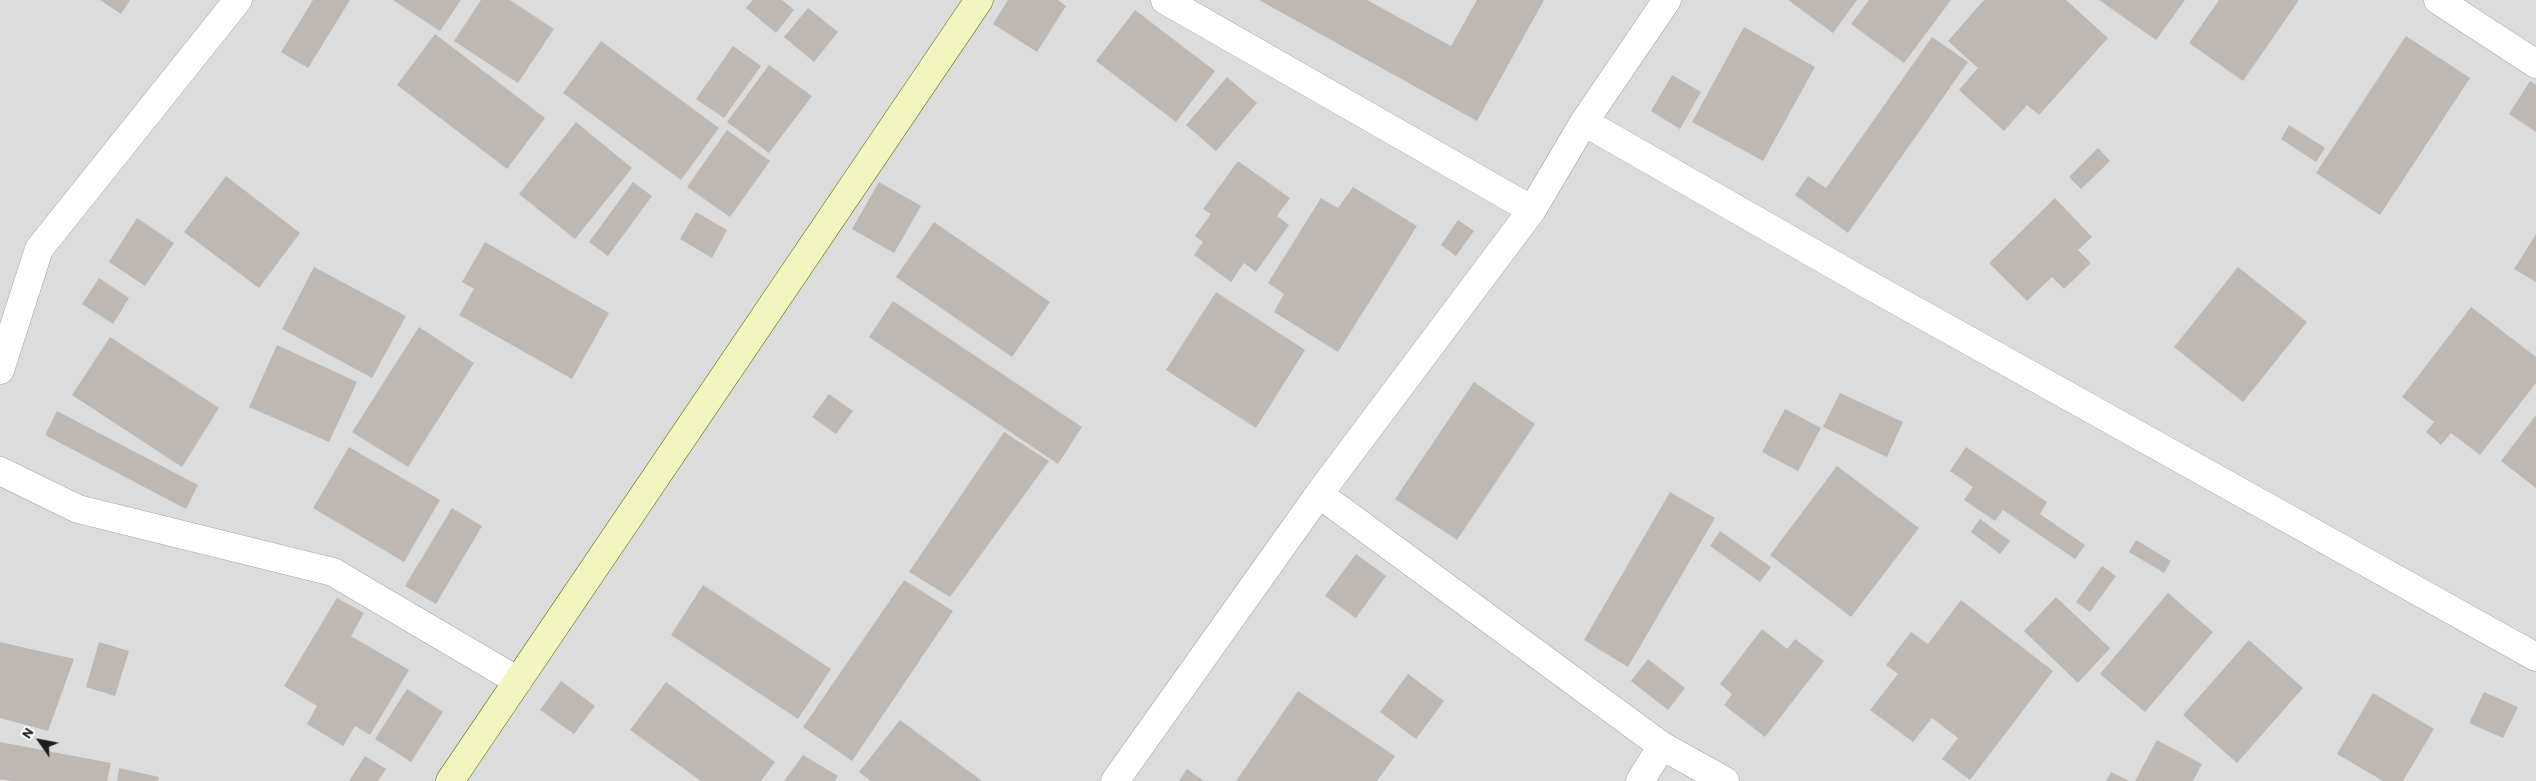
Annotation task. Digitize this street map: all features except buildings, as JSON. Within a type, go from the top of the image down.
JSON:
[{"type":"street","points":[[0,370],[40,250],[238,0]]},
{"type":"street","points":[[450,781],[979,0]]},
{"type":"street","points":[[1165,0],[1532,210]]},
{"type":"street","points":[[1114,781],[1319,494],[1532,210],[1584,122],[1667,0]]},
{"type":"street","points":[[2438,0],[2536,64]]},
{"type":"street","points":[[1584,122],[1862,281],[2536,657]]},
{"type":"street","points":[[0,471],[78,509],[333,572],[518,682]]},
{"type":"street","points":[[1319,494],[1662,746],[1725,781]]},
{"type":"street","points":[[1640,781],[1662,746]]},
{"type":"shaded area","points":[[0,0],[2536,0],[2536,781],[0,781]]}]
